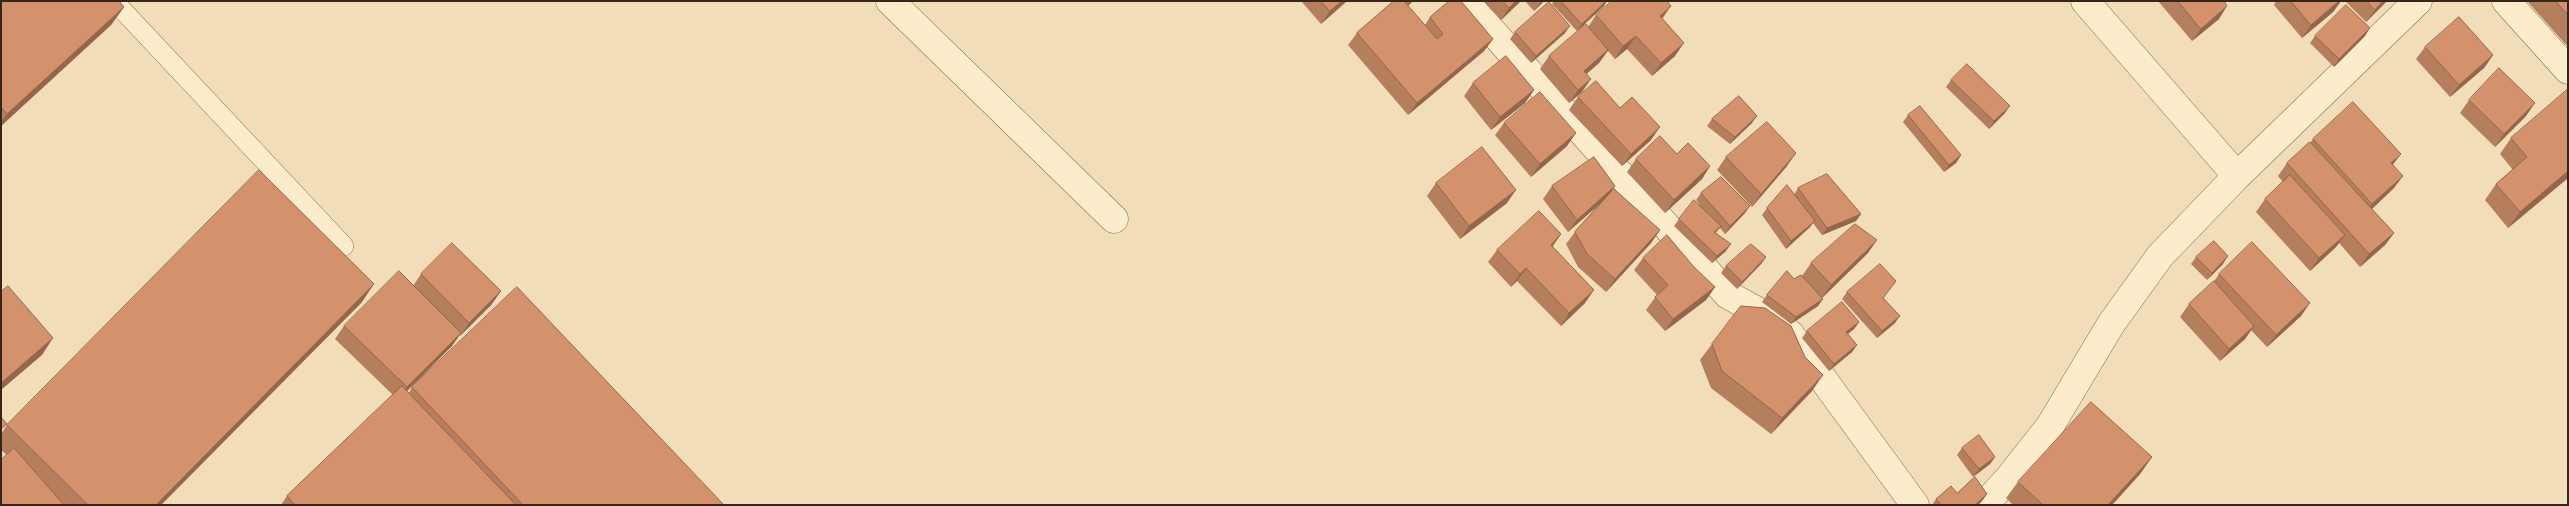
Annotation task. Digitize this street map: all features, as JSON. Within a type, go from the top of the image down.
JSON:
[{"type":"street","points":[[890,1],[1114,219]]},
{"type":"street","points":[[1465,1],[1728,295],[1761,313],[1790,334],[1915,505]]},
{"type":"street","points":[[2085,1],[2237,176]]},
{"type":"street","points":[[1984,505],[2009,478],[2050,426],[2111,324],[2160,256],[2237,176],[2418,1]]},
{"type":"street","points":[[2506,1],[2568,70]]},
{"type":"lane","points":[[114,1],[344,246]]},
{"type":"building","points":[[1,1],[119,1],[124,7],[7,114],[1,107]]},
{"type":"building","points":[[1321,1],[1342,1],[1330,11]]},
{"type":"building","points":[[1394,1],[1404,1],[1437,39],[1443,34],[1430,17],[1449,1],[1461,1],[1493,39],[1417,103],[1357,33]]},
{"type":"building","points":[[1503,1],[1516,1],[1509,8]]},
{"type":"building","points":[[1561,1],[1606,1],[1582,24]]},
{"type":"building","points":[[1612,1],[1667,1],[1671,6],[1660,16],[1684,43],[1661,63],[1636,36],[1623,46],[1596,15]]},
{"type":"building","points":[[2178,1],[2224,1],[2227,6],[2201,29]]},
{"type":"building","points":[[2291,1],[2339,1],[2311,25]]},
{"type":"building","points":[[2367,1],[2383,1],[2375,10]]},
{"type":"building","points":[[2556,1],[2568,1],[2568,15]]},
{"type":"building","points":[[1549,2],[1570,26],[1536,56],[1515,32]]},
{"type":"building","points":[[2346,5],[2370,28],[2339,59],[2315,36]]},
{"type":"building","points":[[2459,17],[2493,55],[2459,85],[2425,47]]},
{"type":"building","points":[[1586,24],[1608,50],[1584,71],[1591,79],[1578,90],[1549,56]]},
{"type":"building","points":[[1506,56],[1534,90],[1500,117],[1473,83]]},
{"type":"building","points":[[1967,64],[2010,106],[1994,121],[1951,80]]},
{"type":"building","points":[[2499,68],[2535,103],[2504,134],[2469,100]]},
{"type":"building","points":[[1596,81],[1620,108],[1632,97],[1660,127],[1631,154],[1578,97]]},
{"type":"building","points":[[2567,90],[2568,171],[2520,212],[2496,184],[2527,157],[2511,138]]},
{"type":"building","points":[[1540,92],[1576,133],[1540,164],[1504,123]]},
{"type":"building","points":[[1739,96],[1757,116],[1735,137],[1712,119]]},
{"type":"building","points":[[2353,102],[2401,154],[2391,163],[2403,176],[2372,204],[2313,139]]},
{"type":"building","points":[[1920,106],[1961,155],[1949,165],[1908,115]]},
{"type":"building","points":[[1767,122],[1796,153],[1761,194],[1726,157]]},
{"type":"building","points":[[1660,136],[1677,154],[1688,143],[1710,166],[1674,200],[1636,159]]},
{"type":"building","points":[[2310,142],[2394,233],[2369,254],[2287,163]]},
{"type":"building","points":[[1482,147],[1516,190],[1469,226],[1436,183]]},
{"type":"building","points":[[1594,157],[1615,186],[1577,220],[1552,186]]},
{"type":"building","points":[[259,170],[374,284],[156,505],[88,505],[7,425]]},
{"type":"building","points":[[1827,174],[1861,214],[1827,228],[1798,188]]},
{"type":"building","points":[[2290,175],[2345,235],[2319,258],[2265,199]]},
{"type":"building","points":[[1721,177],[1750,206],[1730,226],[1701,193]]},
{"type":"building","points":[[1787,185],[1815,221],[1791,241],[1767,208]]},
{"type":"building","points":[[1614,189],[1660,230],[1615,279],[1587,254],[1575,232]]},
{"type":"building","points":[[1694,200],[1721,226],[1714,232],[1731,244],[1717,256],[1679,219]]},
{"type":"building","points":[[1539,211],[1561,234],[1551,245],[1594,290],[1569,313],[1526,268],[1520,274],[1497,250]]},
{"type":"building","points":[[1855,224],[1877,240],[1831,285],[1811,263]]},
{"type":"building","points":[[1667,235],[1693,266],[1715,287],[1673,319],[1655,297],[1668,285],[1643,258]]},
{"type":"building","points":[[2214,241],[2228,256],[2212,273],[2196,257]]},
{"type":"building","points":[[2252,242],[2310,303],[2276,335],[2219,274]]},
{"type":"building","points":[[452,243],[501,291],[469,323],[421,274]]},
{"type":"building","points":[[1751,244],[1766,257],[1742,282],[1726,266]]},
{"type":"building","points":[[1880,264],[1896,281],[1883,298],[1900,316],[1882,331],[1847,292]]},
{"type":"building","points":[[399,271],[461,333],[407,387],[344,326]]},
{"type":"building","points":[[1787,271],[1794,279],[1801,275],[1823,299],[1796,317],[1767,295]]},
{"type":"building","points":[[2214,281],[2254,326],[2229,349],[2189,304]]},
{"type":"building","points":[[8,286],[53,338],[1,383],[1,292]]},
{"type":"building","points":[[517,287],[724,505],[523,505],[412,387]]},
{"type":"building","points":[[1842,302],[1859,322],[1846,332],[1857,345],[1834,364],[1807,331]]},
{"type":"building","points":[[1741,306],[1765,308],[1791,326],[1805,357],[1823,375],[1782,418],[1722,371],[1712,344]]},
{"type":"building","points":[[402,386],[516,505],[295,505],[287,496]]},
{"type":"building","points":[[2091,402],[2152,457],[2108,505],[2043,505],[2018,482]]},
{"type":"building","points":[[1,417],[7,424],[1,429]]},
{"type":"building","points":[[1979,435],[1995,457],[1979,469],[1962,448]]},
{"type":"building","points":[[14,448],[64,505],[1,505],[1,460]]},
{"type":"building","points":[[1975,477],[1987,494],[1975,505],[1941,505],[1936,499],[1951,486],[1957,493]]}]
